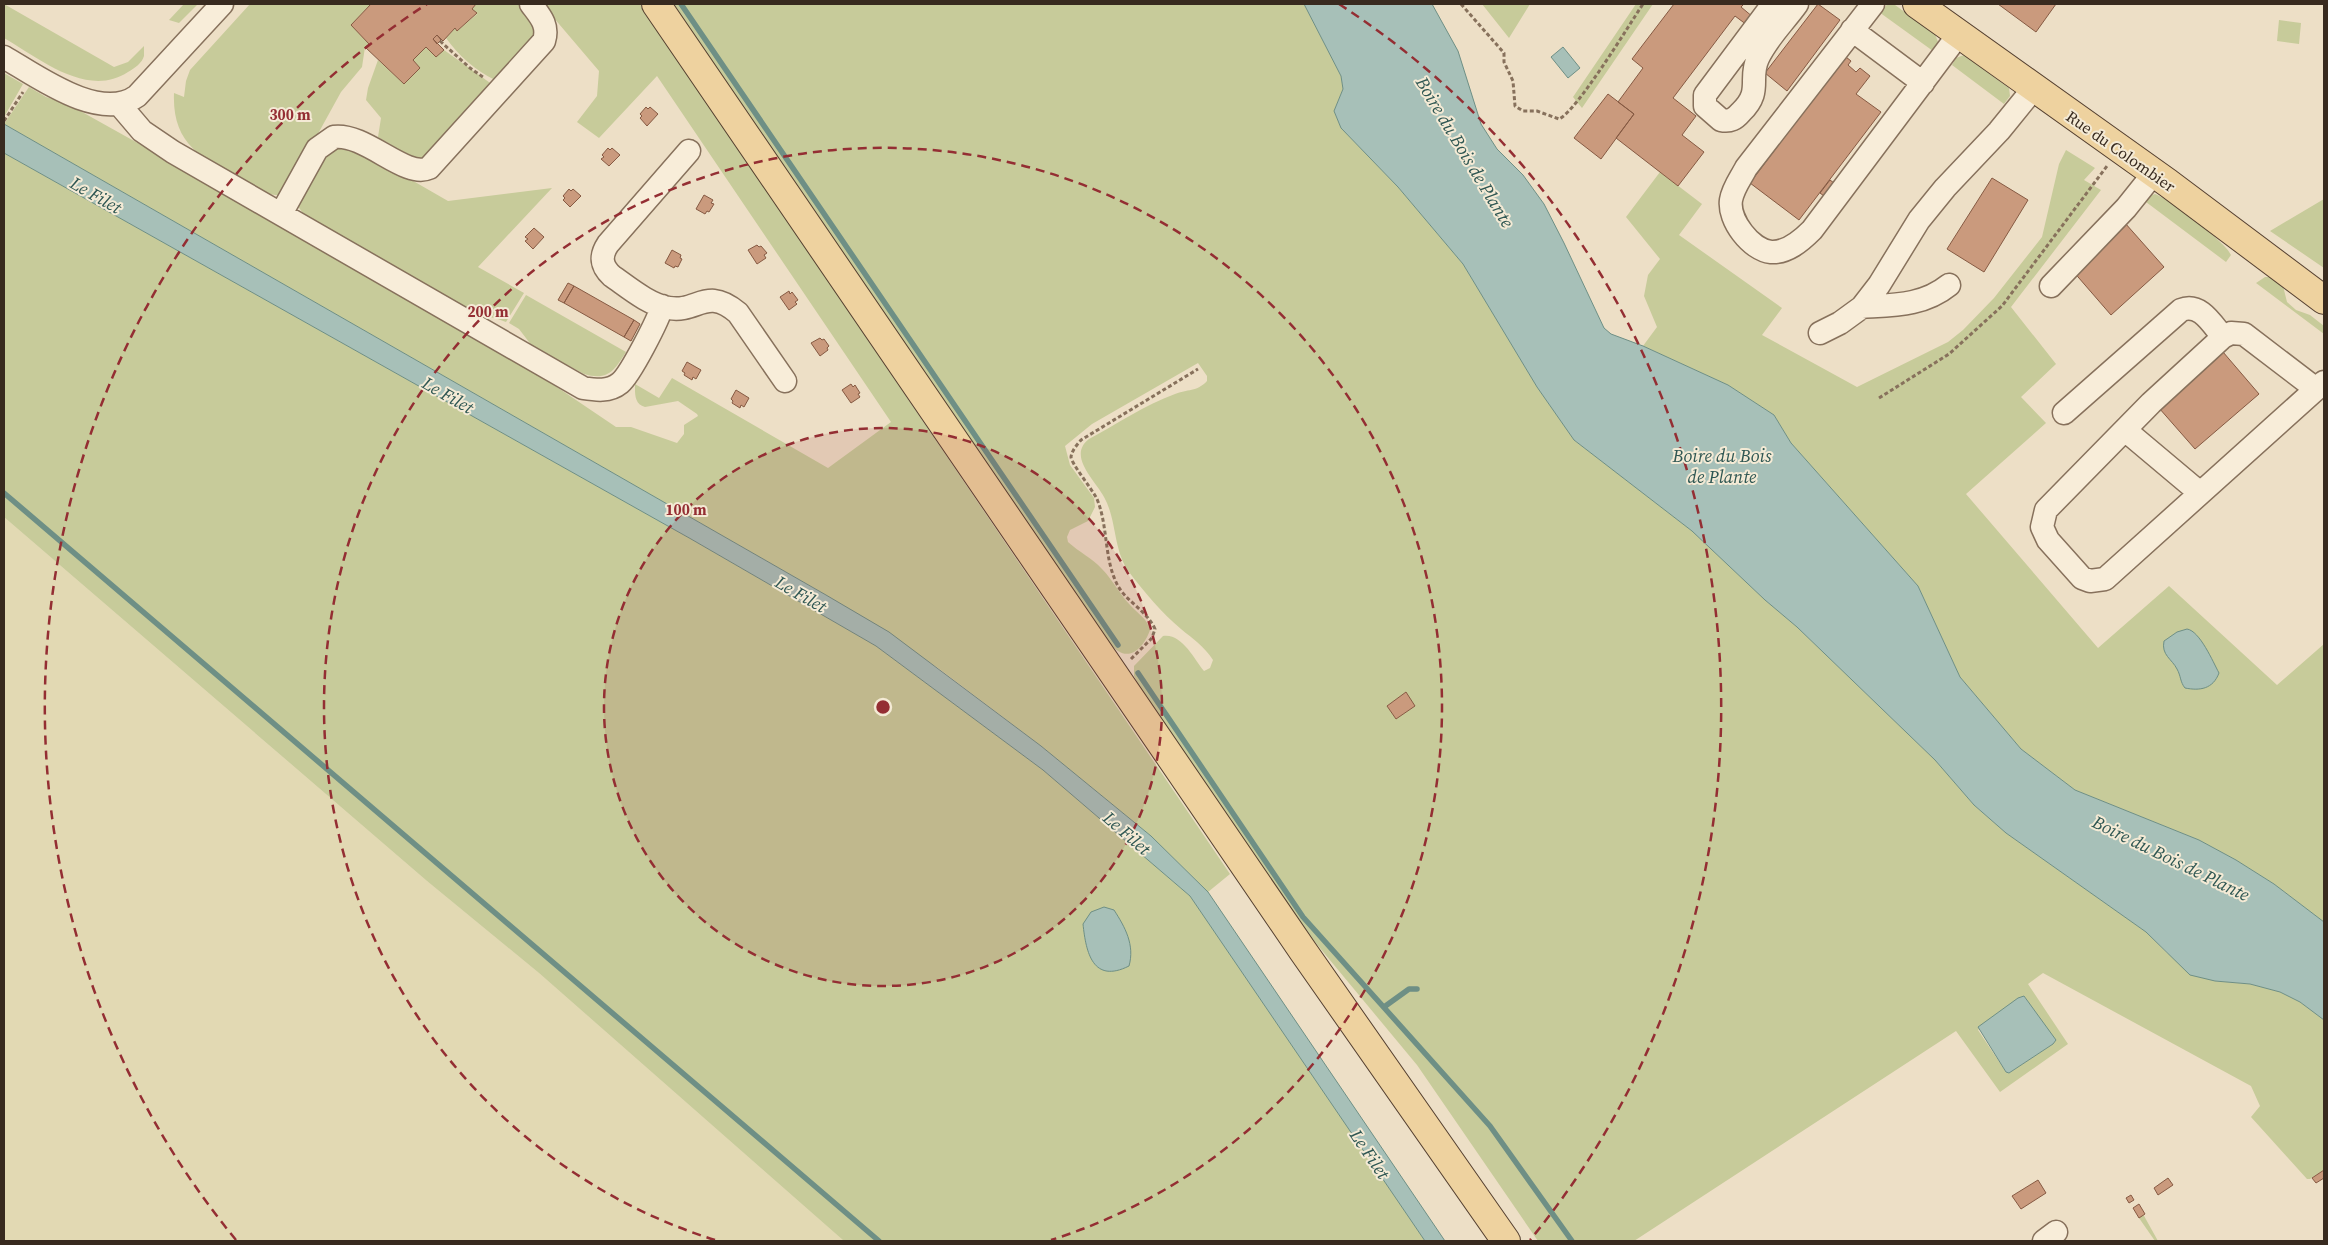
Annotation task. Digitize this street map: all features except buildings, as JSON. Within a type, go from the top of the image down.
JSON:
[{"type":"main road","points":[[656,4],[1297,943],[1506,1241]]},
{"type":"main road","name":"Rue du Colombier","points":[[1917,4],[2154,173],[2324,300]]},
{"type":"street","points":[[4,57],[35,75],[90,102],[106,106],[119,104],[137,96],[222,4]]},
{"type":"street","points":[[281,214],[317,148],[328,139],[341,136],[355,139],[416,171],[423,171],[429,168],[544,41],[546,34],[544,22],[531,4]]},
{"type":"street","points":[[1773,4],[1755,44],[1798,4]]},
{"type":"street","points":[[1873,4],[1746,168],[1736,186],[1731,200],[1731,211],[1738,228],[1744,235],[1770,252],[1791,247],[1812,230],[1959,34]]},
{"type":"street","points":[[1852,30],[1923,82]]},
{"type":"street","points":[[1820,333],[1840,323],[1862,307],[1932,203],[1999,132],[2034,88]]},
{"type":"street","points":[[119,104],[137,126],[155,141],[582,388],[598,391],[611,388],[621,382],[658,321],[662,306]]},
{"type":"street","points":[[689,151],[608,244],[602,260],[605,270],[662,306],[682,308],[708,300],[730,306],[738,313],[785,380]]},
{"type":"street","points":[[2050,286],[2126,208],[2154,173]]},
{"type":"street","points":[[1862,307],[1919,301],[1935,295],[1949,285]]},
{"type":"street","points":[[2064,413],[2181,310],[2187,307],[2200,312],[2223,337]]},
{"type":"street","points":[[2231,333],[2244,334],[2320,386],[2104,579],[2097,582],[2082,578],[2048,540],[2042,527],[2046,510],[2151,403],[2223,337],[2231,333]]},
{"type":"street","points":[[2125,430],[2200,493]]},
{"type":"path","points":[[1461,4],[1504,52],[1504,62],[1513,81],[1515,106],[1523,111],[1537,111],[1555,119],[1564,117],[1577,102],[1643,4]]},
{"type":"path","points":[[440,41],[479,75],[502,87]]},
{"type":"path","points":[[4,120],[35,75]]},
{"type":"path","points":[[1879,398],[1949,354],[2002,306],[2120,149]]},
{"type":"path","points":[[1113,673],[1141,652],[1152,638],[1155,629],[1150,618],[1126,596],[1116,583],[1104,521],[1098,501],[1091,486],[1075,467],[1071,457],[1074,448],[1081,440],[1198,369]]},
{"type":"shaded area","points":[[4,517],[427,881],[539,973],[844,1241],[4,1241]]},
{"type":"green space","points":[[4,4],[114,67],[128,62],[144,46],[144,56],[136,67],[112,79],[96,81],[64,73],[4,38]]},
{"type":"green space","points":[[184,4],[198,4],[179,23],[169,20]]},
{"type":"green space","points":[[250,4],[371,4],[351,25],[369,44],[365,47],[362,67],[341,92],[287,190],[281,195],[259,190],[201,155],[183,136],[175,110],[174,93],[184,97],[186,81],[190,70]]},
{"type":"green space","points":[[476,4],[524,4],[543,30],[495,80],[468,62],[446,38],[455,28],[457,31],[477,14],[472,9]]},
{"type":"green space","points":[[542,4],[640,4],[1230,874],[1208,892],[1151,836],[1041,746],[938,668],[826,595],[4,124],[29,87],[46,97],[66,103],[220,189],[539,375],[616,427],[631,427],[677,443],[684,434],[684,425],[698,416],[697,414],[678,401],[645,407],[641,406],[635,395],[635,384],[659,398],[672,378],[828,468],[891,422],[657,76],[599,138],[577,122],[597,96],[599,71]]},
{"type":"green space","points":[[673,4],[1304,4],[1341,76],[1343,89],[1334,111],[1341,128],[1398,187],[1463,264],[1537,387],[1574,440],[1692,531],[1765,600],[1797,627],[1935,760],[1974,805],[2006,833],[2146,932],[2167,953],[2215,981],[2250,984],[2280,992],[2300,1002],[2324,1020],[2324,1170],[2307,1179],[2251,1117],[2260,1106],[2251,1086],[2043,973],[2028,984],[2068,1044],[2000,1092],[1956,1031],[1634,1241],[1538,1241],[1417,1065],[1295,918],[1134,676],[1134,666],[1163,636],[1170,636],[1182,643],[1204,671],[1210,668],[1213,660],[1202,647],[1160,609],[1129,572],[1117,545],[1108,506],[1085,468],[1081,453],[1083,446],[1089,439],[1131,415],[1164,398],[1179,392],[1196,389],[1203,385],[1207,381],[1207,376],[1198,363],[1092,424],[1065,446],[1070,465],[1094,498],[1095,507],[1088,521],[1070,530],[1067,537],[1068,542],[1102,569],[1127,602],[1145,620],[1150,630],[1142,645],[1129,654],[1118,651],[1104,637]],"holes":[[[1406,692],[1415,706],[1396,719],[1387,706]],[[2024,996],[2055,1040],[2053,1044],[2009,1073],[2006,1072],[1978,1030]]]},
{"type":"green space","points":[[1482,4],[1530,4],[1509,38]]},
{"type":"green space","points":[[1636,4],[1653,4],[1582,108],[1573,97]]},
{"type":"green space","points":[[1888,4],[1895,5],[1935,34],[1938,42],[1933,51],[1879,12]]},
{"type":"green space","points":[[2279,20],[2301,23],[2299,44],[2277,41]]},
{"type":"green space","points":[[426,47],[436,56],[444,50],[493,85],[420,162],[378,137],[381,118],[366,100],[368,88],[378,60],[404,84],[420,68],[413,60]]},
{"type":"green space","points":[[1964,55],[2009,88],[2010,96],[2004,104],[1952,65],[1956,58]]},
{"type":"green space","points":[[4,73],[23,84],[4,117]]},
{"type":"green space","points":[[334,144],[349,144],[448,201],[552,188],[478,267],[524,293],[506,322],[480,316],[305,216],[297,205],[310,171]]},
{"type":"green space","points":[[2066,150],[2095,168],[2084,180],[2101,190],[2011,307],[2056,364],[2021,397],[2046,423],[1966,494],[2098,648],[2169,586],[2277,685],[2324,644],[2324,922],[2274,884],[2236,860],[2199,840],[2075,790],[2021,749],[1960,677],[1918,586],[1791,443],[1774,415],[1728,385],[1643,346],[1657,327],[1644,296],[1648,275],[1660,259],[1626,217],[1660,172],[1702,204],[1679,235],[1782,308],[1762,335],[1857,387],[1948,342],[1963,330],[1994,298],[2042,237],[2059,164]]},
{"type":"green space","points":[[4,153],[691,539],[876,646],[1043,770],[1190,896],[1425,1241],[844,1241],[539,973],[427,881],[4,517]]},
{"type":"green space","points":[[2155,194],[2184,212],[2209,231],[2231,255],[2226,262],[2142,199]]},
{"type":"green space","points":[[2324,199],[2324,268],[2270,231]]},
{"type":"green space","points":[[2265,277],[2270,277],[2283,286],[2287,302],[2296,310],[2310,315],[2324,326],[2324,334],[2256,283]]},
{"type":"green space","points":[[526,295],[626,352],[609,373],[592,376],[584,374],[532,346],[519,329],[509,323]]},
{"type":"green space","points":[[2143,1214],[2158,1241],[2155,1241],[2139,1218]]},
{"type":"water","name":"Boire du Bois de Plante","points":[[1304,4],[1432,4],[1458,51],[1481,124],[1497,149],[1523,175],[1544,204],[1604,328],[1611,334],[1643,346],[1728,385],[1774,415],[1791,443],[1918,586],[1960,677],[2021,749],[2075,790],[2199,840],[2236,860],[2274,884],[2324,922],[2324,1020],[2300,1002],[2280,992],[2250,984],[2215,981],[2190,975],[2146,932],[2006,833],[1974,805],[1935,760],[1797,627],[1765,600],[1692,531],[1574,440],[1537,387],[1463,264],[1398,187],[1341,128],[1334,111],[1343,89],[1341,76]]},
{"type":"water","points":[[1563,47],[1580,68],[1568,78],[1551,57]]},
{"type":"water","name":"Le Filet","points":[[4,124],[889,632],[1041,746],[1151,836],[1208,892],[1445,1241],[1425,1241],[1190,896],[1043,770],[876,646],[691,539],[4,153]]},
{"type":"water","points":[[2187,629],[2197,635],[2219,673],[2213,683],[2205,688],[2185,688],[2177,669],[2164,650],[2164,641],[2177,632]]},
{"type":"water","points":[[1104,907],[1114,910],[1122,923],[1130,944],[1131,958],[1129,966],[1117,971],[1107,971],[1099,968],[1089,955],[1086,945],[1083,924],[1091,912]]},
{"type":"water","points":[[2024,996],[2056,1040],[2053,1044],[2009,1073],[2006,1072],[1978,1027],[2018,998]]},
{"type":"waterway","points":[[681,4],[1118,645]]},
{"type":"waterway","points":[[4,493],[879,1241]]},
{"type":"waterway","points":[[1138,673],[1303,917],[1490,1126],[1572,1241]]},
{"type":"waterway","points":[[1384,1007],[1409,989],[1417,989]]}]
